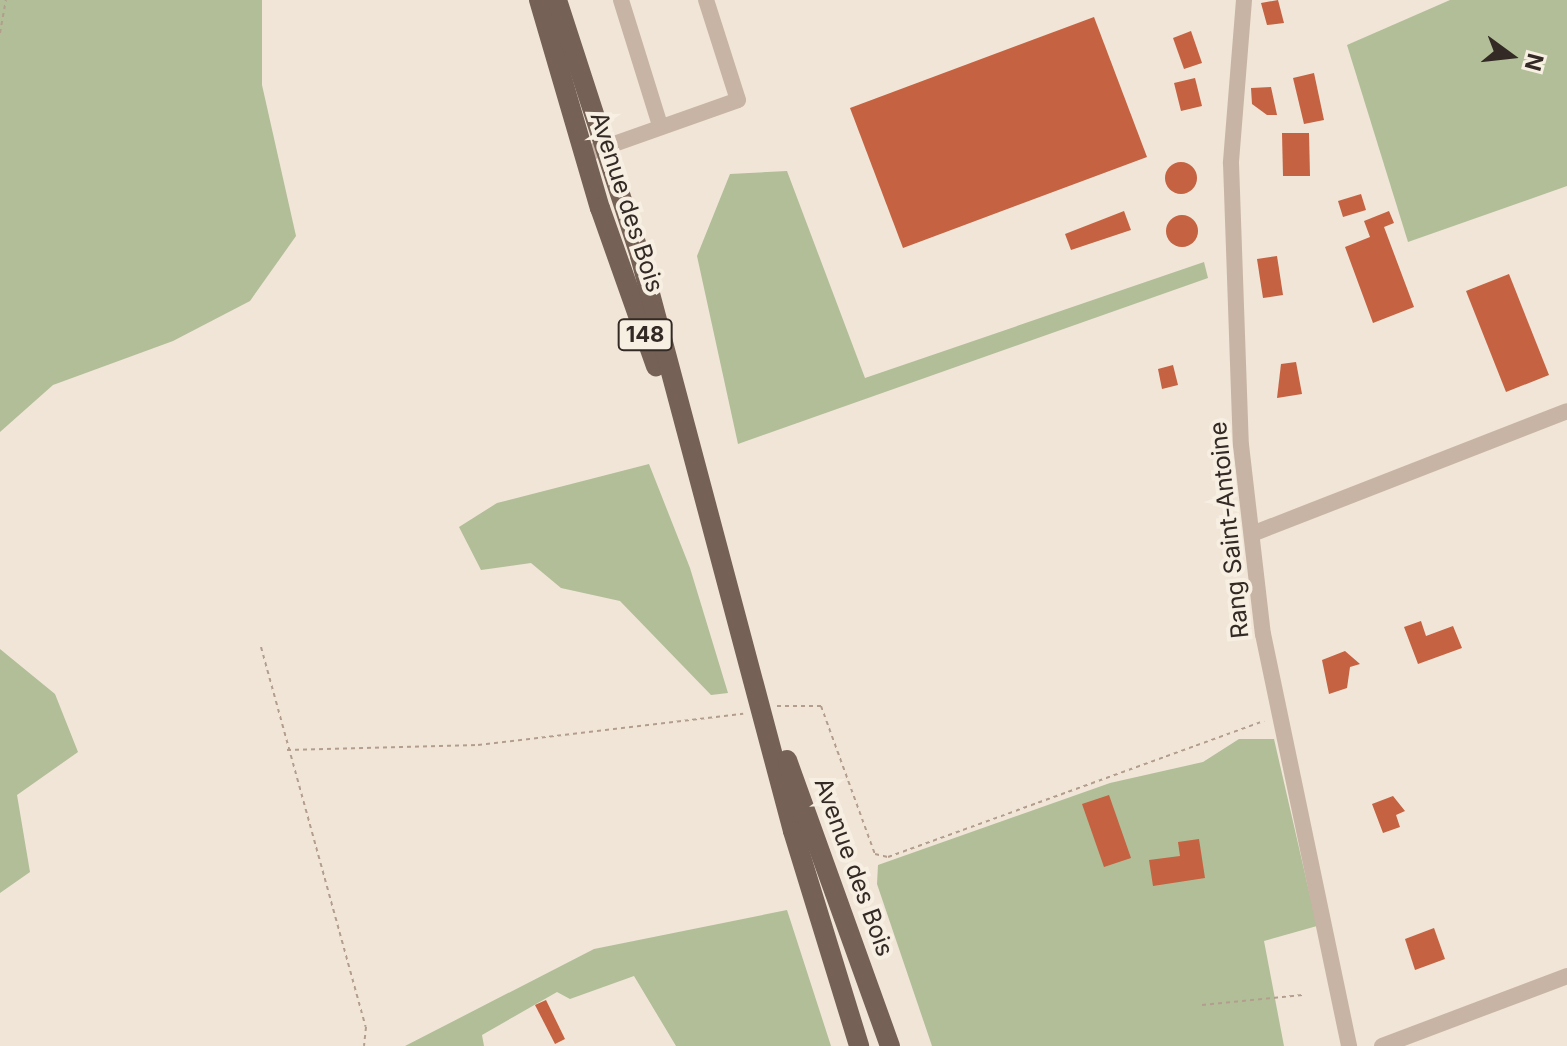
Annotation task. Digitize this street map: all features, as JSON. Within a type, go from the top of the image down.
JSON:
[{"type":"main road","name":"Avenue des Bois","points":[[539,0],[583,155],[691,462]]},
{"type":"main road","name":"Avenue des Bois","points":[[557,0],[606,148],[691,462],[765,708],[890,1046]]},
{"type":"main road","name":"Avenue des Bois","points":[[765,708],[793,831],[859,1046]]},
{"type":"street","points":[[621,0],[660,125]]},
{"type":"street","points":[[583,155],[660,125],[738,100],[706,0]]},
{"type":"street","name":"Rang Saint-Antoine","points":[[1244,0],[1231,163],[1241,445],[1281,714],[1349,1046]]},
{"type":"street","points":[[1252,534],[1567,411]]},
{"type":"street","points":[[1382,1046],[1567,976]]},
{"type":"path","points":[[0,33],[6,0]]},
{"type":"path","points":[[261,647],[366,1027],[364,1046]]},
{"type":"path","points":[[287,750],[592,736],[807,700],[821,706],[875,854],[888,857],[1281,714]]},
{"type":"path","points":[[1202,1005],[1303,995]]},
{"type":"green space","points":[[0,0],[262,0],[262,85],[296,236],[250,301],[173,341],[53,385],[0,432]]},
{"type":"green space","points":[[1450,0],[1567,0],[1567,186],[1408,242],[1347,45]]},
{"type":"green space","points":[[787,171],[865,378],[1204,262],[1208,278],[738,444],[697,256],[730,174]]},
{"type":"green space","points":[[649,464],[690,568],[728,693],[711,695],[620,601],[561,588],[531,563],[481,570],[459,527],[497,503]]},
{"type":"green space","points":[[0,649],[55,694],[78,752],[17,795],[30,872],[0,893]]},
{"type":"green space","points":[[1239,739],[1274,739],[1317,926],[1264,941],[1284,1046],[932,1046],[877,884],[878,865],[1110,783],[1203,762]]},
{"type":"green space","points":[[787,910],[831,1046],[676,1046],[634,976],[570,999],[557,992],[482,1035],[484,1046],[405,1046],[594,949]]},
{"type":"building","points":[[1278,0],[1284,23],[1267,25],[1261,3]]},
{"type":"building","points":[[1094,17],[1147,157],[903,248],[850,108]]},
{"type":"building","points":[[1191,31],[1202,63],[1184,69],[1173,38]]},
{"type":"building","points":[[1314,73],[1324,120],[1304,124],[1293,78]]},
{"type":"building","points":[[1195,78],[1202,106],[1181,111],[1174,83]]},
{"type":"building","points":[[1271,87],[1277,115],[1267,115],[1252,104],[1251,88]]},
{"type":"building","points":[[1282,133],[1309,133],[1310,176],[1283,176]]},
{"type":"building","points":[[1181,162],[1192,167],[1197,178],[1192,189],[1181,194],[1170,189],[1165,178],[1170,167]]},
{"type":"building","points":[[1361,194],[1366,210],[1343,217],[1338,201]]},
{"type":"building","points":[[1124,211],[1131,230],[1071,250],[1065,234]]},
{"type":"building","points":[[1389,211],[1394,223],[1384,227],[1414,307],[1373,323],[1345,247],[1370,237],[1364,221]]},
{"type":"building","points":[[1182,215],[1193,220],[1198,231],[1193,242],[1182,247],[1171,242],[1166,231],[1171,220]]},
{"type":"building","points":[[1277,256],[1283,295],[1263,298],[1257,259]]},
{"type":"building","points":[[1509,274],[1549,375],[1506,392],[1466,291]]},
{"type":"building","points":[[1296,362],[1302,394],[1277,398],[1281,364]]},
{"type":"building","points":[[1173,365],[1178,385],[1162,389],[1158,369]]},
{"type":"building","points":[[1421,621],[1426,636],[1453,626],[1462,648],[1418,664],[1404,627]]},
{"type":"building","points":[[1345,651],[1360,664],[1350,667],[1347,688],[1329,694],[1322,660]]},
{"type":"building","points":[[1109,795],[1131,858],[1104,867],[1082,804]]},
{"type":"building","points":[[1393,796],[1405,811],[1396,815],[1400,827],[1383,833],[1372,804]]},
{"type":"building","points":[[1199,839],[1205,878],[1153,886],[1149,860],[1180,856],[1178,842]]},
{"type":"building","points":[[1434,928],[1445,959],[1415,970],[1405,939]]},
{"type":"building","points":[[546,1000],[565,1039],[555,1044],[535,1005]]}]
